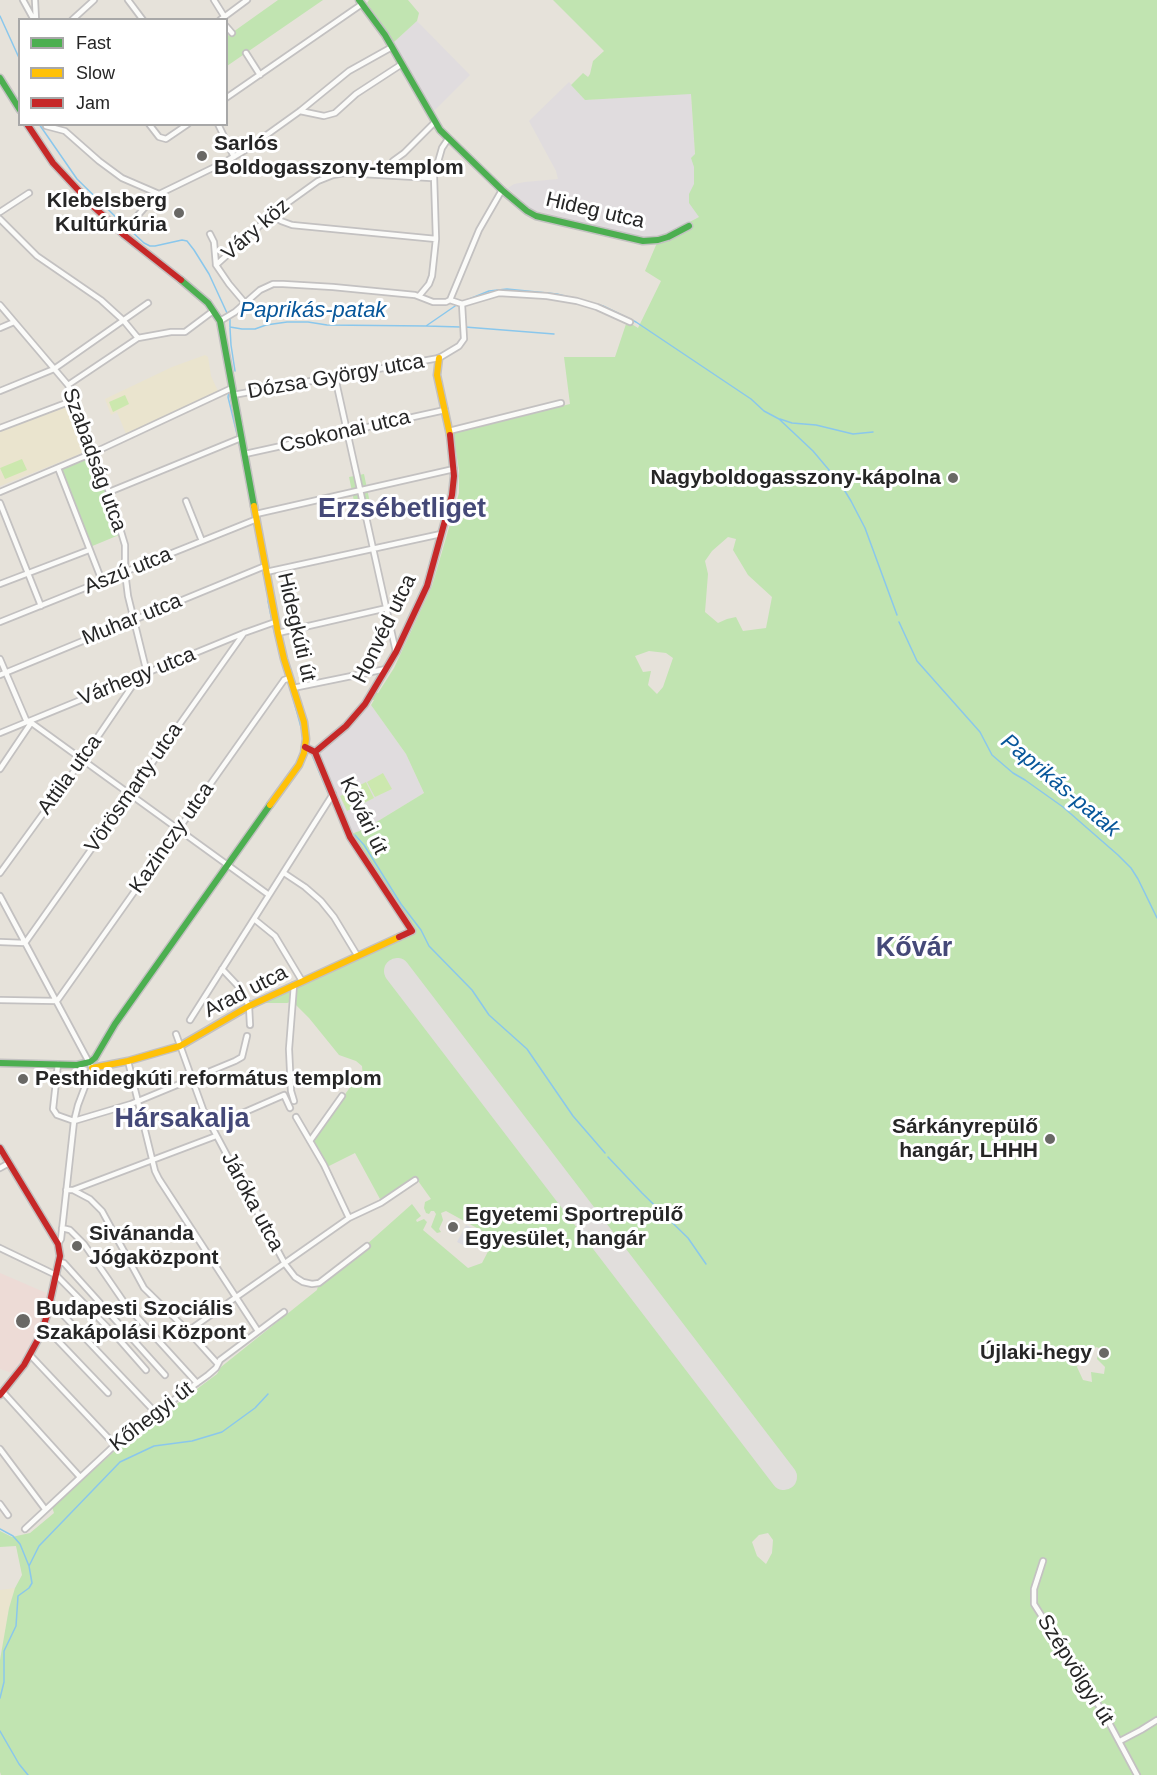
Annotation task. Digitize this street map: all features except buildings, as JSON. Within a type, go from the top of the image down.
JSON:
[{"type":"main road","name":"Hideg utca","points":[[361,2],[377,22],[435,122],[448,139],[527,211],[536,216],[643,241],[658,240],[689,226]]},
{"type":"main road","points":[[0,78],[18,107]]},
{"type":"main road","name":"Hidegkúti út","points":[[28,126],[60,172],[94,207],[189,286],[213,311],[226,317],[240,439],[245,454],[274,623],[288,678],[304,722],[305,747],[299,765],[111,1029],[91,1065]]},
{"type":"main road","name":"Honvéd utca","points":[[315,752],[360,711],[396,652],[427,586],[452,495],[454,469],[449,431],[437,375],[440,358]]},
{"type":"main road","points":[[305,747],[315,752]]},
{"type":"main road","name":"Kővári út","points":[[315,752],[350,837],[412,931]]},
{"type":"main road","name":"Arad utca","points":[[91,1065],[128,1061],[180,1046],[249,1006],[412,931]]},
{"type":"main road","points":[[0,1063],[91,1065]]},
{"type":"main road","points":[[0,1148],[7,1164],[58,1244],[60,1262],[44,1326],[30,1356],[2,1394]]},
{"type":"street","points":[[22,0],[34,18]]},
{"type":"street","points":[[35,0],[35,18]]},
{"type":"street","points":[[74,18],[94,0]]},
{"type":"street","points":[[128,0],[142,18]]},
{"type":"street","points":[[214,0],[222,18],[247,0]]},
{"type":"street","points":[[228,97],[361,2]]},
{"type":"street","points":[[228,28],[232,33]]},
{"type":"street","points":[[123,231],[159,194],[234,157],[300,111],[356,67],[392,47]]},
{"type":"street","points":[[246,53],[260,75]]},
{"type":"street","points":[[300,111],[324,116],[335,113],[356,94],[402,64]]},
{"type":"street","points":[[393,161],[435,122]]},
{"type":"street","points":[[34,136],[44,128],[55,126],[70,134],[99,161],[122,178],[159,194]]},
{"type":"street","points":[[151,126],[159,137],[166,139],[185,126]]},
{"type":"street","points":[[219,126],[234,157]]},
{"type":"street","points":[[419,296],[431,280],[436,239],[434,176],[442,148],[448,139]]},
{"type":"street","name":"Váry köz","points":[[216,265],[272,215],[318,180],[345,173],[431,178],[434,176]]},
{"type":"street","points":[[450,300],[479,230],[502,190]]},
{"type":"street","points":[[0,212],[29,193]]},
{"type":"street","points":[[272,215],[292,225],[436,239]]},
{"type":"street","points":[[0,219],[38,256],[101,300],[124,321],[138,338]]},
{"type":"street","points":[[210,234],[214,242],[216,265],[244,303]]},
{"type":"street","points":[[226,317],[267,286],[283,284],[333,286],[419,296],[433,302],[450,300],[460,303],[499,293],[548,296],[597,307],[630,322]]},
{"type":"street","points":[[0,391],[54,369],[148,303]]},
{"type":"street","points":[[440,358],[459,346],[464,339],[460,303]]},
{"type":"street","name":"Szabadság utca","points":[[0,305],[68,385],[95,452],[125,545],[128,596],[147,673]]},
{"type":"street","points":[[68,385],[138,338],[185,332],[213,311]]},
{"type":"street","points":[[0,328],[14,322]]},
{"type":"street","name":"Dózsa György utca","points":[[0,492],[233,391],[335,377],[440,358]]},
{"type":"street","points":[[335,377],[396,652]]},
{"type":"street","points":[[0,428],[74,400]]},
{"type":"street","points":[[449,431],[561,404]]},
{"type":"street","name":"Csokonai utca","points":[[245,454],[445,410]]},
{"type":"street","points":[[109,492],[240,439]]},
{"type":"street","points":[[58,468],[102,581]]},
{"type":"street","name":"Aszú utca","points":[[0,622],[255,519],[360,490],[454,469]]},
{"type":"street","points":[[186,501],[202,541]]},
{"type":"street","points":[[0,503],[40,606]]},
{"type":"street","name":"Muhar utca","points":[[0,675],[264,568],[374,549],[441,534]]},
{"type":"street","points":[[0,584],[89,550]]},
{"type":"street","points":[[278,633],[387,608]]},
{"type":"street","name":"Várhegy utca","points":[[0,733],[244,633],[274,623]]},
{"type":"street","name":"Vörösmarty utca","points":[[25,943],[244,633]]},
{"type":"street","points":[[0,659],[29,722],[269,895]]},
{"type":"street","points":[[293,688],[386,669]]},
{"type":"street","name":"Attila utca","points":[[0,873],[82,760],[139,676]]},
{"type":"street","name":"Kazinczy utca","points":[[57,1001],[288,678]]},
{"type":"street","points":[[0,769],[29,722]]},
{"type":"street","points":[[190,1020],[333,794]]},
{"type":"street","points":[[284,873],[321,901],[334,917],[357,955]]},
{"type":"street","points":[[0,896],[91,1065],[74,1120],[62,1228],[58,1244]]},
{"type":"street","points":[[254,919],[275,936],[302,981]]},
{"type":"street","points":[[0,942],[25,943]]},
{"type":"street","points":[[222,969],[240,987],[249,1006],[249,1025]]},
{"type":"street","points":[[294,986],[289,1049],[291,1091],[294,1101]]},
{"type":"street","points":[[0,1000],[57,1001]]},
{"type":"street","name":"Járóka utca","points":[[176,1034],[204,1112],[285,1264],[295,1276],[303,1282],[319,1283],[367,1246]]},
{"type":"street","points":[[58,1064],[53,1109],[57,1115],[74,1120],[138,1101],[235,1061],[242,1057],[247,1036]]},
{"type":"street","points":[[128,1061],[159,1179],[258,1331]]},
{"type":"street","points":[[204,1112],[212,1116],[225,1117],[284,1095],[291,1108]]},
{"type":"street","points":[[310,1141],[342,1096]]},
{"type":"street","points":[[296,1117],[349,1218]]},
{"type":"street","points":[[66,1190],[73,1190],[216,1136]]},
{"type":"street","points":[[0,1168],[7,1164]]},
{"type":"street","points":[[188,1331],[349,1218],[381,1203],[415,1180]]},
{"type":"street","points":[[73,1190],[90,1199],[102,1211],[144,1288],[218,1363]]},
{"type":"street","points":[[62,1228],[70,1230],[84,1244],[126,1305],[197,1383]]},
{"type":"street","points":[[0,1248],[56,1275],[146,1370]]},
{"type":"street","points":[[60,1262],[64,1263],[165,1375]]},
{"type":"street","points":[[50,1301],[156,1413]]},
{"type":"street","name":"Kőhegyi út","points":[[24,1529],[115,1445],[215,1369],[218,1363],[284,1312]]},
{"type":"street","points":[[44,1326],[108,1392]]},
{"type":"street","points":[[30,1356],[115,1445]]},
{"type":"street","points":[[2,1394],[80,1477]]},
{"type":"street","points":[[0,1449],[45,1509]]},
{"type":"street","points":[[0,1504],[8,1515]]},
{"type":"street","name":"Szépvölgyi út","points":[[1043,1561],[1034,1589],[1034,1605],[1120,1741],[1137,1775]]},
{"type":"street","points":[[1120,1741],[1157,1720]]},
{"type":"shaded area","points":[[417,21],[470,75],[433,112],[394,42]]},
{"type":"shaded area","points":[[569,82],[585,100],[691,93],[699,217],[659,238],[644,238],[532,210],[508,188],[525,182],[558,179],[529,121]]},
{"type":"shaded area","points":[[205,355],[208,357],[211,376],[218,391],[126,434],[117,412],[111,415],[105,399],[172,367]]},
{"type":"shaded area","points":[[70,404],[90,450],[0,486],[0,431]]},
{"type":"shaded area","points":[[371,705],[406,754],[424,793],[365,829],[351,834],[319,754]]},
{"type":"shaded area","points":[[466,1225],[476,1230],[467,1247],[457,1242]]},
{"type":"shaded area","name":"Budapesti Szociális Szakápolási Központ","points":[[0,1273],[51,1295],[47,1315],[18,1375],[0,1369]]},
{"type":"shaded area","points":[[15,1588],[2,1650],[0,1650],[0,1590]]},
{"type":"green space","points":[[278,0],[323,0],[228,65],[228,36]]},
{"type":"green space","points":[[369,0],[408,0],[419,13],[417,21],[394,42],[367,3]]},
{"type":"green space","points":[[553,0],[1157,0],[1157,1775],[1,1775],[0,1660],[9,1608],[22,1575],[16,1546],[0,1547],[0,1531],[12,1537],[30,1533],[54,1513],[52,1507],[118,1448],[217,1374],[221,1367],[317,1290],[319,1282],[366,1245],[412,1204],[421,1216],[416,1220],[417,1222],[424,1219],[427,1222],[423,1230],[468,1268],[482,1263],[495,1238],[446,1211],[441,1213],[443,1220],[439,1229],[441,1232],[437,1233],[431,1227],[436,1214],[434,1211],[426,1213],[424,1208],[425,1202],[431,1199],[416,1178],[380,1199],[355,1153],[327,1167],[312,1141],[353,1083],[363,1078],[362,1066],[356,1061],[339,1055],[295,1004],[295,986],[415,932],[351,834],[365,829],[424,793],[406,754],[371,705],[374,700],[369,700],[375,692],[378,693],[394,668],[432,586],[459,493],[459,470],[453,433],[570,404],[564,357],[615,357],[627,321],[638,328],[661,281],[645,271],[659,238],[699,217],[689,203],[689,194],[694,184],[694,167],[691,158],[695,154],[691,94],[585,100],[571,85],[583,73],[588,77],[593,61],[604,51]],"holes":[[[728,537],[736,539],[733,550],[748,575],[772,597],[766,628],[743,631],[736,617],[718,623],[705,612],[708,574],[705,561],[712,551]],[[649,651],[666,653],[673,658],[663,687],[657,694],[648,685],[651,671],[643,672],[635,656]],[[1096,1347],[1099,1348],[1097,1359],[1105,1367],[1104,1374],[1091,1372],[1092,1382],[1083,1380],[1077,1367],[1082,1353],[1089,1356]],[[768,1533],[773,1540],[772,1553],[766,1564],[757,1556],[752,1542],[759,1535]]]},
{"type":"green space","points":[[125,395],[129,404],[113,412],[109,402]]},
{"type":"green space","points":[[93,456],[119,535],[90,547],[61,470]]},
{"type":"green space","points":[[22,459],[27,470],[5,479],[0,468]]},
{"type":"green space","points":[[364,474],[370,503],[355,506],[349,477]]},
{"type":"green space","points":[[383,773],[392,789],[375,797],[367,782]]},
{"type":"green space","points":[[366,782],[374,798],[358,806],[350,790]]},
{"type":"green space","points":[[349,792],[356,806],[347,811],[340,796]]},
{"type":"green space","points":[[287,991],[291,993],[290,1002],[263,1003]]},
{"type":"waterway","name":"Paprikás-patak","points":[[0,16],[18,56]]},
{"type":"waterway","name":"Paprikás-patak","points":[[40,126],[77,179],[125,226]]},
{"type":"waterway","name":"Paprikás-patak","points":[[129,229],[150,246],[187,241],[209,274],[227,313]]},
{"type":"waterway","name":"Paprikás-patak","points":[[462,302],[489,291],[507,289],[557,294],[603,306],[636,322],[779,419],[813,451],[840,483],[851,501],[865,528],[897,615]]},
{"type":"waterway","name":"Paprikás-patak","points":[[230,317],[230,327],[242,329],[255,329],[287,322],[327,325],[426,326],[458,304]]},
{"type":"waterway","points":[[426,326],[461,327]]},
{"type":"waterway","points":[[465,327],[554,334]]},
{"type":"waterway","points":[[230,328],[235,371]]},
{"type":"waterway","points":[[229,392],[228,397],[238,438]]},
{"type":"waterway","points":[[780,419],[853,434],[873,432]]},
{"type":"waterway","points":[[239,442],[262,564]]},
{"type":"waterway","points":[[263,569],[267,593]]},
{"type":"waterway","points":[[268,601],[272,621]]},
{"type":"waterway","name":"Paprikás-patak","points":[[899,622],[917,661],[980,732],[992,755],[1013,773],[1063,807],[1118,855],[1138,879],[1157,918]]},
{"type":"waterway","points":[[273,626],[281,659]]},
{"type":"waterway","points":[[289,683],[302,731]]},
{"type":"waterway","points":[[312,755],[328,793]]},
{"type":"waterway","points":[[355,835],[421,930],[429,946],[472,990],[489,1015],[527,1049],[573,1116],[605,1153]]},
{"type":"waterway","points":[[608,1157],[688,1238],[706,1264]]},
{"type":"waterway","points":[[29,1566],[39,1546],[120,1462],[154,1446],[192,1441],[222,1432],[255,1408],[268,1394]]},
{"type":"waterway","points":[[0,1529],[13,1536],[20,1544],[29,1566],[32,1583],[18,1596],[16,1626],[4,1651],[4,1682],[0,1698]]},
{"type":"waterway","points":[[0,1731],[28,1775]]},
{"type":"runway","points":[[397,971],[784,1477]]},
{"type":"traffic: fast","points":[[359,0],[385,35],[440,130],[527,211],[536,216],[643,241],[668,237],[689,226]]},
{"type":"traffic: fast","points":[[0,78],[18,107]]},
{"type":"traffic: fast","points":[[181,280],[208,303],[220,321],[254,506]]},
{"type":"traffic: fast","points":[[0,1063],[77,1065],[90,1062],[95,1058],[115,1024],[270,805]]},
{"type":"traffic: slow","points":[[439,358],[437,375],[450,435]]},
{"type":"traffic: slow","points":[[254,506],[278,633],[304,722],[306,739],[299,765],[270,805]]},
{"type":"traffic: slow","points":[[92,1068],[128,1061],[180,1046],[249,1006],[399,937]]},
{"type":"traffic: jam","points":[[28,126],[53,163],[94,207],[124,235],[181,280]]},
{"type":"traffic: jam","points":[[315,752],[346,726],[365,704],[396,652],[427,586],[452,495],[454,476],[450,435]]},
{"type":"traffic: jam","points":[[305,747],[315,752],[350,837],[412,931],[399,937]]},
{"type":"traffic: jam","points":[[0,1148],[58,1244],[60,1256],[41,1334],[24,1365],[0,1395]]},
{"type":"place","name":"Sarlós Boldogasszony-templom","points":[[202,156]]},
{"type":"place","name":"Klebelsberg Kultúrkúria","points":[[179,213]]},
{"type":"place","name":"Nagyboldogasszony-kápolna","points":[[953,478]]},
{"type":"place","name":"Pesthidegkúti református templom","points":[[23,1079]]},
{"type":"place","name":"Sárkányrepülő hangár, LHHH","points":[[1050,1139]]},
{"type":"place","name":"Egyetemi Sportrepülő Egyesület, hangár","points":[[453,1227]]},
{"type":"place","name":"Sivánanda Jógaközpont","points":[[77,1246]]},
{"type":"place","name":"Budapesti Szociális Szakápolási Központ","points":[[23,1321]]},
{"type":"place","name":"Újlaki-hegy","points":[[1104,1353]]},
{"type":"district","name":"Erzsébetliget","points":[[402,510]]},
{"type":"district","name":"Kővár","points":[[914,949]]},
{"type":"district","name":"Hársakalja","points":[[182,1120]]}]
